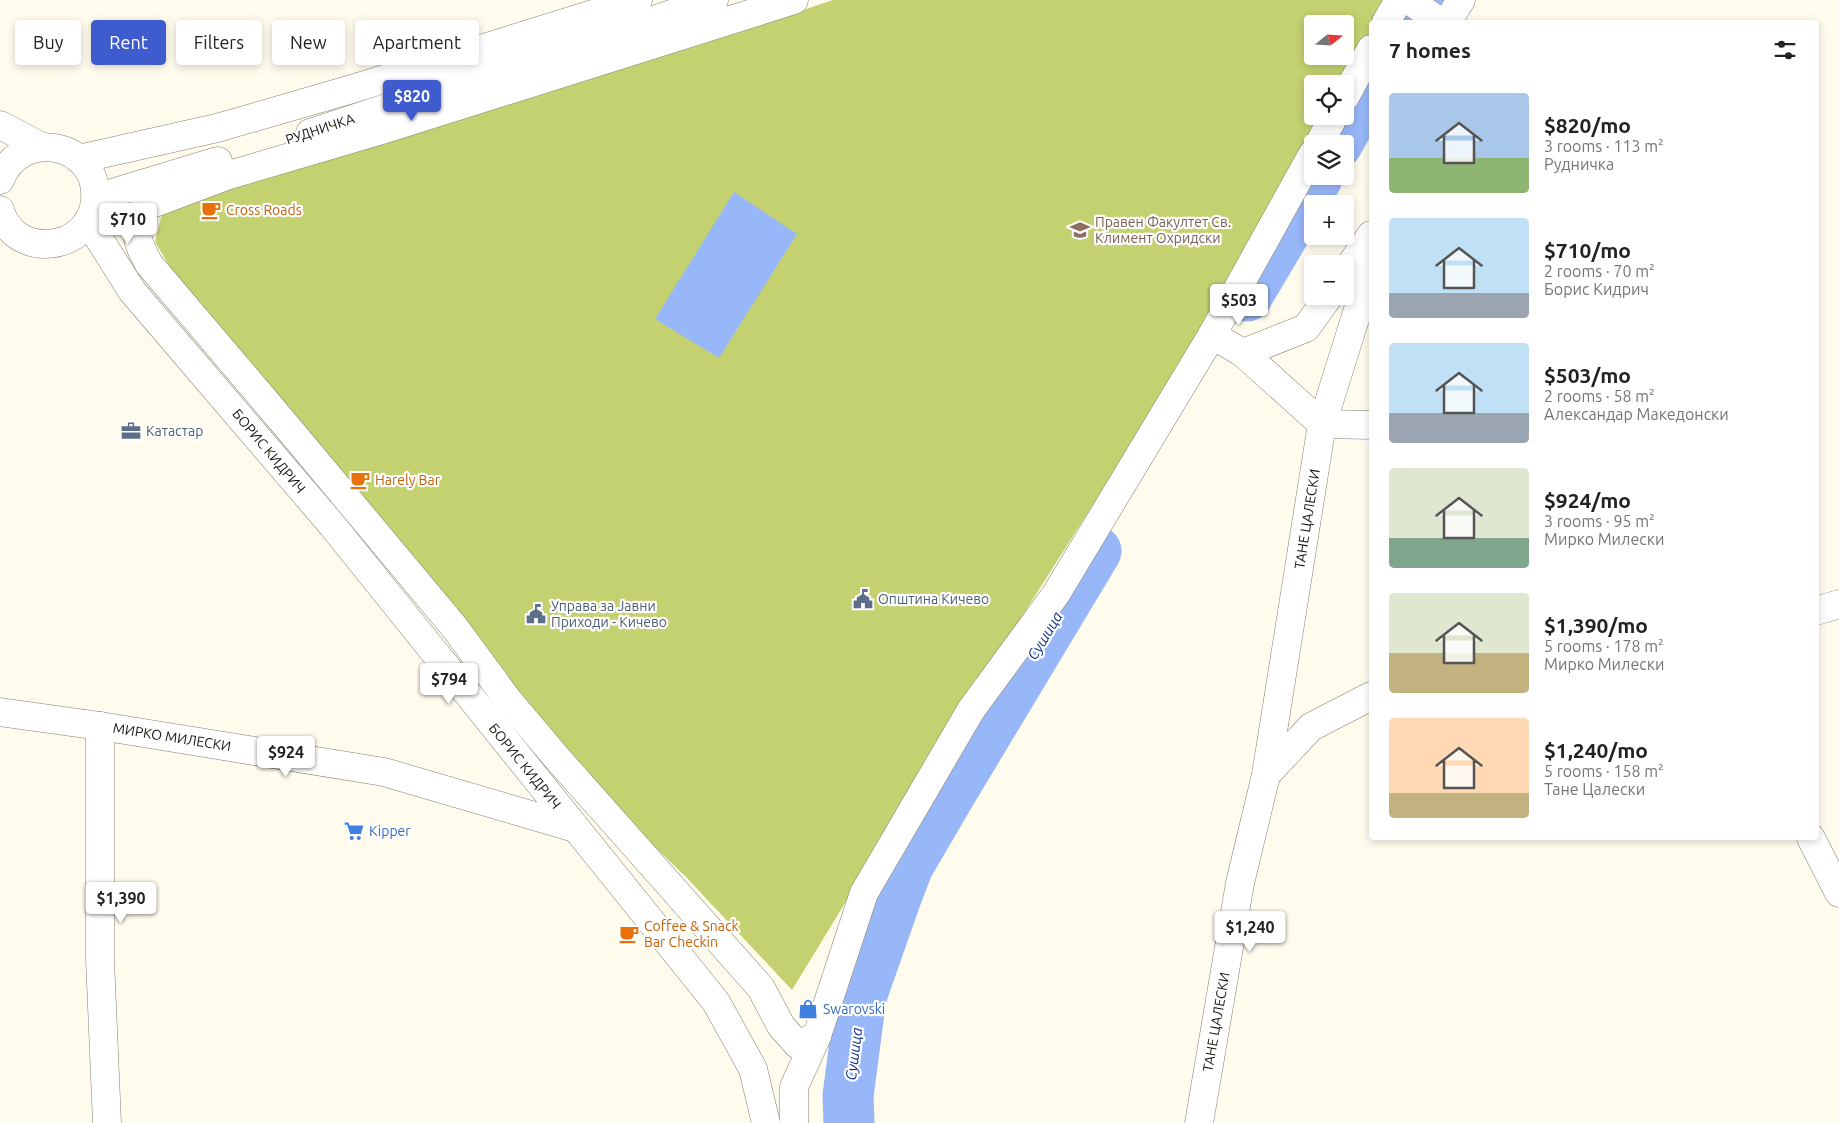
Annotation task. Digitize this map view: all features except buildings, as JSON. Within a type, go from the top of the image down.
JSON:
[{"type":"street","name":"РУДНИЧКА","points":[[79,159],[217,128],[352,89],[638,0]]},
{"type":"street","name":"РУДНИЧКА","points":[[92,210],[294,138],[714,0]]},
{"type":"street","points":[[794,0],[382,130],[229,175],[144,207],[138,223],[138,243],[149,264],[455,628],[508,700],[761,988],[781,1026],[798,1045],[817,1036]]},
{"type":"street","points":[[1387,20],[1399,0]]},
{"type":"street","points":[[1409,0],[1437,20]]},
{"type":"street","points":[[1448,20],[1461,0]]},
{"type":"street","points":[[1354,80],[1369,53]]},
{"type":"street","points":[[0,125],[42,146]]},
{"type":"street","points":[[0,179],[7,166],[17,156],[42,146],[56,147],[68,151],[79,159]]},
{"type":"street","name":"БОРИС КИДРИЧ","points":[[79,159],[88,170],[94,184],[92,210],[132,291]]},
{"type":"street","points":[[794,1123],[794,1087],[817,1036],[864,893],[971,710],[1056,594],[1212,335],[1304,169]]},
{"type":"street","points":[[0,171],[0,179]]},
{"type":"street","points":[[2,220],[16,234],[28,241],[41,244],[55,244],[68,240],[80,232],[92,210]]},
{"type":"street","points":[[1354,260],[1369,238]]},
{"type":"street","name":"БОРИС КИДРИЧ","points":[[68,240],[132,291],[332,526],[716,1002],[753,1069],[766,1123]]},
{"type":"street","name":"ТАНЕ ЦАЛЕСКИ","points":[[1199,1123],[1240,883],[1266,776],[1322,424],[1369,274]]},
{"type":"street","points":[[1243,353],[1306,328],[1323,305]]},
{"type":"street","points":[[1212,335],[1243,353],[1322,424],[1369,425]]},
{"type":"street","points":[[1819,610],[1839,604]]},
{"type":"street","name":"ТАНЕ ЦАЛЕСКИ","points":[[1266,776],[1311,727],[1369,697]]},
{"type":"street","name":"МИРКО МИЛЕСКИ","points":[[0,712],[100,726],[384,772],[575,828]]},
{"type":"street","points":[[100,726],[100,960],[107,1123]]},
{"type":"street","points":[[1812,840],[1839,893]]},
{"type":"green space","points":[[833,0],[1393,0],[1382,20],[1369,20],[1369,43],[1350,75],[1304,75],[1304,125],[1323,125],[1317,135],[1304,135],[1304,158],[1209,322],[970,698],[792,990],[687,878],[621,814],[545,731],[182,287],[155,242],[162,213],[242,185],[695,46]]},
{"type":"water","points":[[734,192],[797,234],[719,358],[655,319]]},
{"type":"waterway","name":"Сушица","points":[[1408,20],[1423,0]]},
{"type":"waterway","name":"Сушица","points":[[1342,135],[1369,88]]},
{"type":"waterway","name":"Сушица","points":[[1247,296],[1313,185]]},
{"type":"waterway","name":"Сушица","points":[[849,1123],[848,1096],[861,997],[908,866],[1096,551]]},
{"type":"place","name":"Cross Roads","points":[[211,210]]},
{"type":"place","name":"Правен Факултет Св. Климент Охридски","points":[[1080,230]]},
{"type":"place","name":"Катастар","points":[[131,431]]},
{"type":"place","name":"Harely Bar","points":[[360,480]]},
{"type":"place","name":"Општина Кичево","points":[[863,599]]},
{"type":"place","name":"Управа за Јавни Приходи - Кичево","points":[[536,614]]},
{"type":"place","name":"Kipper","points":[[354,831]]},
{"type":"place","name":"Coffee & Snack Bar Checkin","points":[[629,934]]},
{"type":"place","name":"Swarovski","points":[[808,1009]]}]
